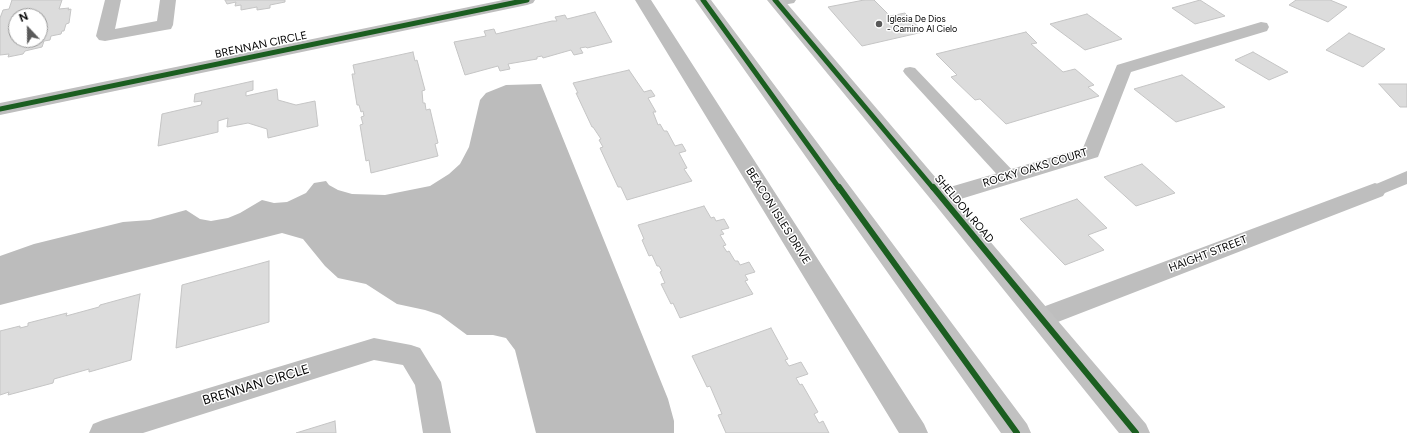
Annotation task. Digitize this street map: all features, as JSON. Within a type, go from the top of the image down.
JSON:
[{"type":"main road","points":[[704,0],[1017,433]]},
{"type":"main road","name":"SHELDON ROAD","points":[[781,1],[1136,433]]},
{"type":"street","points":[[113,0],[105,36],[165,25],[168,0]]},
{"type":"street","name":"BRENNAN CIRCLE","points":[[0,109],[527,0]]},
{"type":"street","name":"BEACON ISLES DRIVE","points":[[643,0],[914,433]]},
{"type":"street","name":"ROCKY OAKS COURT","points":[[941,197],[1091,152],[1123,69],[1261,28]]},
{"type":"street","name":"HAIGHT STREET","points":[[1041,318],[1375,191]]},
{"type":"street","name":"BRENNAN CIRCLE","points":[[103,433],[374,349],[411,356],[428,382],[437,433]]},
{"type":"lane","points":[[910,72],[1009,177]]},
{"type":"lane","points":[[1375,191],[1407,177]]},
{"type":"shaded area","points":[[541,84],[668,399],[674,421],[674,433],[536,433],[515,350],[506,338],[493,335],[467,335],[440,315],[397,304],[366,284],[338,278],[325,266],[303,239],[282,233],[0,305],[0,256],[34,244],[123,222],[150,220],[186,210],[200,219],[211,221],[228,218],[262,200],[274,203],[287,202],[306,193],[314,183],[326,181],[329,185],[338,190],[352,194],[385,195],[430,186],[449,174],[460,164],[469,147],[480,100],[486,93],[506,85]]},
{"type":"building","points":[[12,0],[62,0],[59,9],[71,9],[69,23],[66,24],[64,31],[62,31],[61,34],[51,36],[50,40],[48,40],[48,8],[9,8]]},
{"type":"building","points":[[225,0],[285,0],[285,2],[270,5],[270,8],[257,10],[257,7],[241,10],[241,5],[235,6],[236,2],[227,4]]},
{"type":"building","name":"Iglesia De Dios - Camino Al Cielo","points":[[864,0],[874,0],[890,16],[905,13],[923,32],[862,46],[828,7]]},
{"type":"building","points":[[1200,0],[1225,16],[1195,24],[1172,8]]},
{"type":"building","points":[[1296,0],[1330,0],[1347,7],[1328,22],[1289,5]]},
{"type":"building","points":[[8,9],[8,48],[38,48],[25,51],[23,54],[8,57],[9,54],[0,55],[0,18],[3,10]]},
{"type":"building","points":[[595,12],[612,42],[587,48],[580,48],[583,53],[574,55],[571,50],[543,58],[542,56],[537,57],[537,59],[508,64],[510,69],[500,71],[498,66],[465,75],[454,42],[486,36],[484,31],[494,29],[496,34],[557,21],[555,17],[565,15],[567,19]]},
{"type":"building","points":[[1087,14],[1122,39],[1085,50],[1050,24]]},
{"type":"building","points":[[1026,32],[1037,43],[1031,44],[1063,72],[1075,69],[1094,85],[1088,87],[1099,96],[1006,124],[980,99],[975,100],[951,77],[957,75],[936,54]]},
{"type":"building","points":[[1349,33],[1385,49],[1363,67],[1326,50]]},
{"type":"building","points":[[413,52],[415,61],[417,60],[425,90],[422,91],[423,103],[425,103],[426,110],[430,109],[438,143],[435,144],[438,156],[371,173],[369,160],[366,161],[360,125],[363,124],[361,117],[364,116],[363,111],[361,112],[359,105],[357,105],[352,74],[355,74],[353,65]]},
{"type":"building","points":[[1253,52],[1288,72],[1269,80],[1235,60]]},
{"type":"building","points":[[629,70],[644,92],[651,90],[655,96],[648,98],[656,112],[653,112],[658,125],[660,124],[664,131],[667,131],[675,146],[682,144],[686,151],[679,153],[687,168],[684,169],[692,181],[627,200],[621,187],[618,187],[600,148],[603,147],[599,140],[601,139],[592,127],[576,93],[578,93],[573,83]]},
{"type":"building","points":[[1182,75],[1225,107],[1176,122],[1134,89]]},
{"type":"building","points":[[253,81],[253,90],[246,92],[246,96],[277,89],[278,100],[296,105],[315,101],[318,126],[268,138],[267,129],[248,123],[227,127],[228,118],[218,121],[218,132],[158,146],[162,114],[201,105],[202,101],[194,102],[195,94]]},
{"type":"building","points":[[1379,84],[1407,84],[1407,107],[1400,107]]},
{"type":"building","points":[[1142,164],[1175,193],[1136,206],[1104,177]]},
{"type":"building","points":[[1077,199],[1107,228],[1088,235],[1104,250],[1065,265],[1020,219]]},
{"type":"building","points":[[704,206],[711,218],[714,217],[716,221],[724,219],[729,228],[721,230],[724,234],[720,235],[726,245],[723,246],[727,252],[729,251],[735,261],[738,261],[740,265],[749,262],[755,272],[745,275],[748,280],[745,281],[753,294],[680,318],[673,303],[671,304],[661,284],[665,283],[660,272],[662,271],[659,266],[657,266],[652,255],[649,256],[642,240],[644,239],[638,225]]},
{"type":"building","points":[[269,261],[269,322],[176,348],[182,285]]},
{"type":"building","points":[[140,294],[131,360],[89,372],[89,369],[54,379],[53,383],[8,395],[9,392],[0,395],[0,331],[20,326],[20,328],[28,326],[28,323],[67,313],[66,316]]},
{"type":"building","points":[[771,328],[788,359],[785,360],[789,366],[801,362],[808,374],[796,378],[800,385],[802,384],[818,412],[814,414],[819,423],[823,421],[829,433],[726,433],[718,415],[722,414],[710,386],[707,387],[692,356]]},
{"type":"building","points":[[335,421],[336,433],[296,433]]},
{"type":"cycle path","points":[[0,109],[527,0]]},
{"type":"cycle path","points":[[703,0],[1017,433]]},
{"type":"cycle path","points":[[775,0],[941,197],[1136,433]]},
{"type":"place","name":"Iglesia De Dios - Camino Al Cielo","points":[[879,24]]}]
